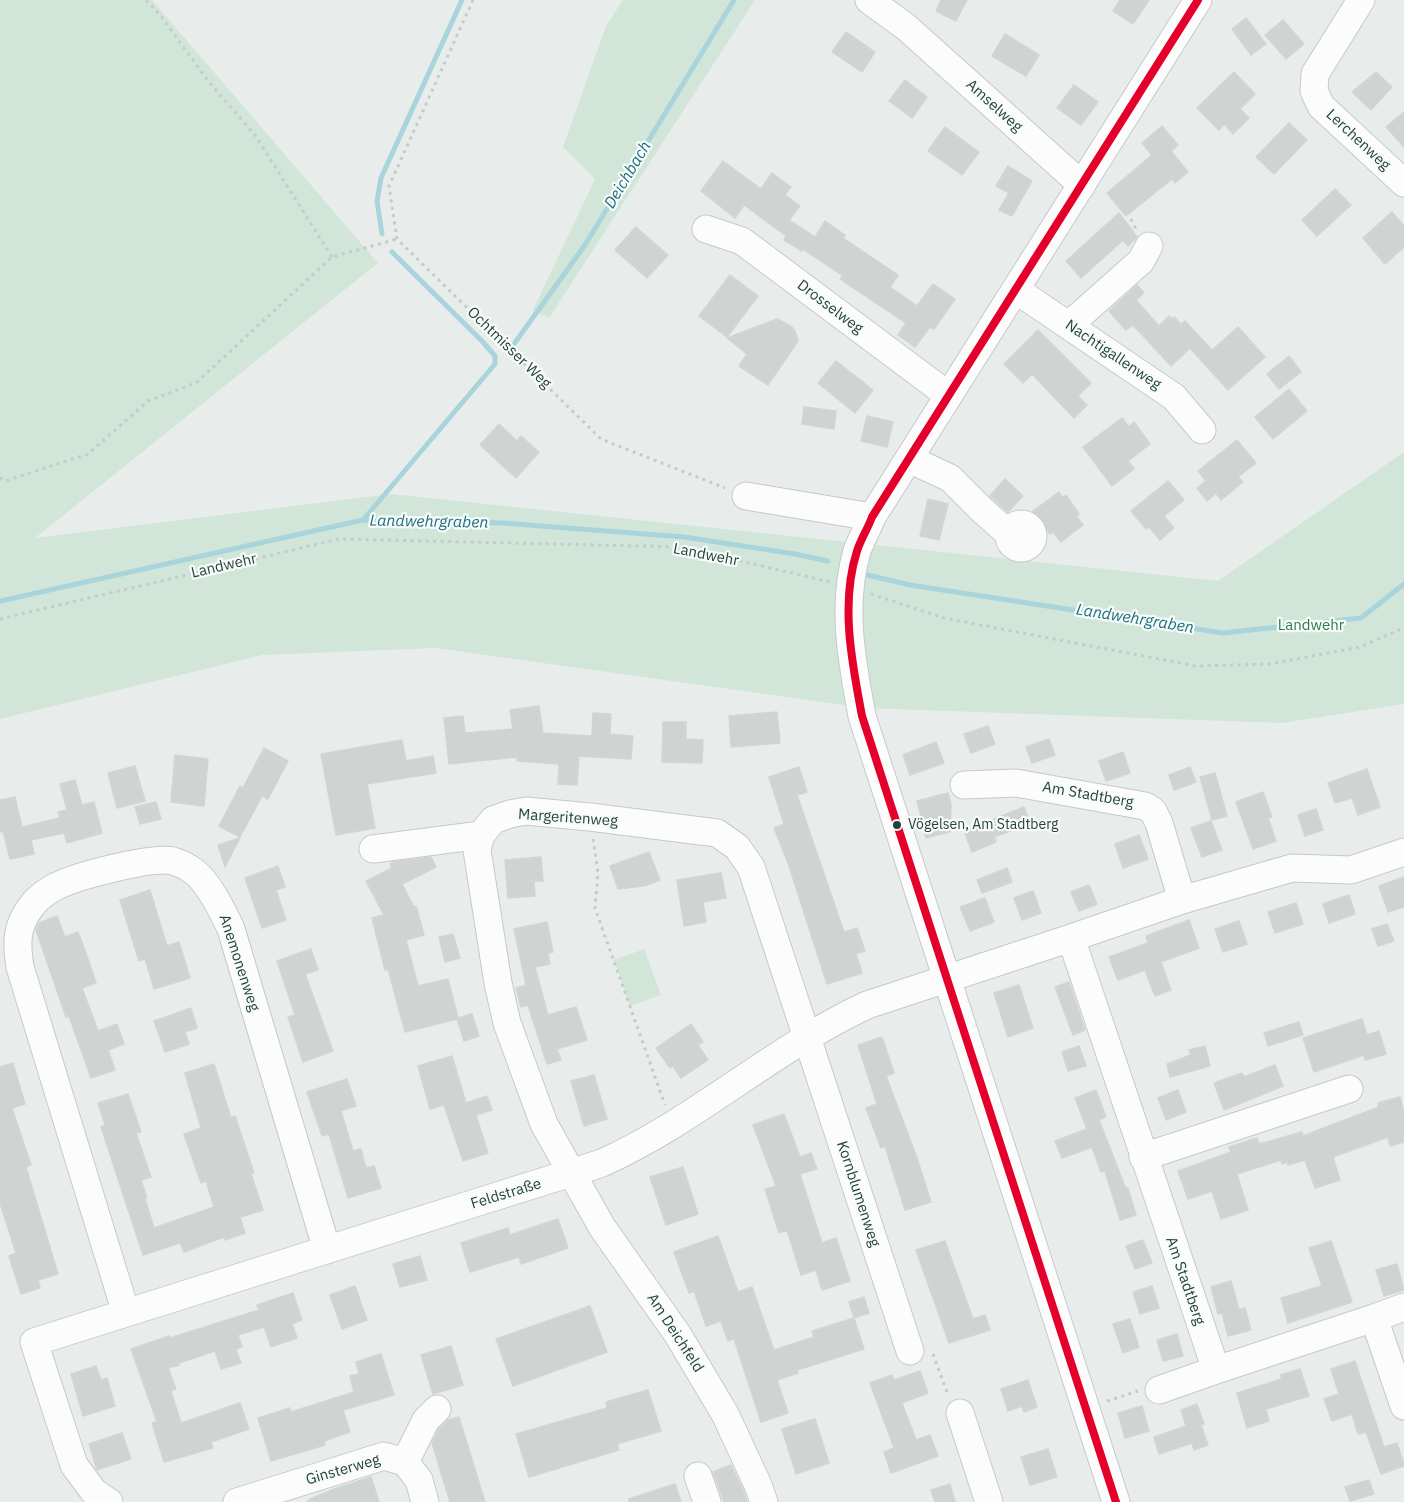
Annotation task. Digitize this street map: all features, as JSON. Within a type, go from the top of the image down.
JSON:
[{"type":"street","name":"Amselweg","points":[[869,0],[906,27],[1082,185]]},
{"type":"street","points":[[1116,1502],[862,716],[853,666],[849,623],[850,587],[858,550],[872,518],[1198,0]]},
{"type":"street","name":"Lerchenweg","points":[[1361,0],[1315,74],[1314,92],[1321,106],[1404,183]]},
{"type":"street","name":"Drosselweg","points":[[706,229],[742,241],[948,395]]},
{"type":"street","points":[[1069,325],[1141,261],[1149,246]]},
{"type":"street","name":"Nachtigallenweg","points":[[1016,290],[1174,397],[1202,430]]},
{"type":"street","points":[[909,459],[950,478],[1009,534]]},
{"type":"street","points":[[746,496],[872,518]]},
{"type":"street","name":"Am Stadtberg","points":[[964,785],[1016,783],[1145,806],[1153,811],[1159,823],[1182,900]]},
{"type":"street","name":"Margeritenweg","points":[[379,840],[395,833],[487,828],[510,814],[526,811],[717,833],[737,847],[752,867],[806,1037]]},
{"type":"street","points":[[487,828],[477,850],[498,983],[507,1023],[544,1124],[570,1173]]},
{"type":"street","points":[[947,978],[1182,900],[1292,868],[1351,870],[1404,852]]},
{"type":"street","name":"Anemonenweg","points":[[126,1313],[20,968],[11,927],[35,902],[56,886],[105,870],[153,861],[173,861],[193,870],[218,900],[231,929],[327,1250]]},
{"type":"street","name":"Am Stadtberg","points":[[1071,938],[1216,1370]]},
{"type":"street","name":"Feldstraße","points":[[109,1502],[94,1492],[74,1465],[34,1342],[602,1163],[639,1146],[673,1126],[806,1037],[867,1005],[947,978]]},
{"type":"street","name":"Kornblumenweg","points":[[806,1037],[910,1351]]},
{"type":"street","points":[[1143,1157],[1349,1089]]},
{"type":"street","name":"Am Deichfeld","points":[[570,1173],[602,1227],[678,1335],[725,1414],[758,1485],[760,1501]]},
{"type":"street","points":[[1159,1390],[1404,1307]]},
{"type":"street","points":[[1374,1318],[1404,1406]]},
{"type":"street","points":[[426,1502],[419,1480],[405,1462],[426,1420],[437,1409]]},
{"type":"street","points":[[960,1413],[989,1502]]},
{"type":"street","name":"Ginsterweg","points":[[237,1502],[384,1456],[405,1462]]},
{"type":"street","points":[[698,1476],[707,1502]]},
{"type":"path","points":[[146,0],[161,16],[208,81],[255,135],[333,257]]},
{"type":"path","points":[[0,478],[5,481],[88,454],[148,401],[196,382],[333,257],[397,239],[389,186],[473,0]]},
{"type":"path","name":"Ochtmisser Weg","points":[[397,239],[601,439],[746,496]]},
{"type":"path","name":"Landwehr","points":[[0,619],[339,538],[681,547],[850,587],[944,618],[1196,666],[1270,664],[1360,647],[1404,628]]},
{"type":"path","points":[[590,817],[598,873],[595,908],[673,1126]]},
{"type":"path","points":[[910,1351],[933,1353],[952,1408],[960,1413]]},
{"type":"path","points":[[1086,1408],[1150,1387],[1159,1390]]},
{"type":"green space","name":"Landwehr","points":[[0,0],[152,0],[378,263],[35,538],[391,494],[1218,581],[1404,452],[1404,704],[1282,723],[865,708],[436,648],[262,655],[0,719]]},
{"type":"green space","points":[[623,0],[755,0],[549,318],[533,310],[595,179],[563,147],[606,26]]},
{"type":"green space","points":[[644,949],[661,995],[630,1006],[614,960]]},
{"type":"building","points":[[941,0],[967,0],[956,21],[936,11]]},
{"type":"building","points":[[1120,0],[1149,0],[1133,24],[1113,11]]},
{"type":"building","points":[[1246,18],[1266,44],[1251,55],[1232,29]]},
{"type":"building","points":[[1283,20],[1304,44],[1286,59],[1265,35]]},
{"type":"building","points":[[846,32],[875,52],[862,72],[832,52]]},
{"type":"building","points":[[1005,34],[1039,55],[1026,76],[992,56]]},
{"type":"building","points":[[1234,72],[1255,94],[1240,109],[1249,118],[1233,134],[1224,124],[1219,130],[1197,108]]},
{"type":"building","points":[[1376,72],[1392,87],[1371,110],[1352,92]]},
{"type":"building","points":[[905,80],[927,97],[912,118],[889,101]]},
{"type":"building","points":[[1074,85],[1098,102],[1081,125],[1057,108]]},
{"type":"building","points":[[1404,112],[1404,147],[1386,127]]},
{"type":"building","points":[[1289,123],[1307,140],[1274,174],[1256,157]]},
{"type":"building","points":[[1162,126],[1178,145],[1171,151],[1188,172],[1175,183],[1172,179],[1126,216],[1107,193],[1152,155],[1142,143]]},
{"type":"building","points":[[945,127],[979,152],[962,175],[928,151]]},
{"type":"building","points":[[723,161],[761,189],[772,173],[791,187],[785,195],[800,206],[789,220],[815,237],[825,221],[845,235],[843,238],[898,275],[890,287],[917,306],[933,284],[955,299],[934,329],[930,327],[915,347],[898,335],[906,323],[840,279],[843,276],[803,249],[802,251],[784,240],[786,236],[744,205],[735,218],[701,191]]},
{"type":"building","points":[[1008,166],[1032,181],[1012,216],[999,210],[1009,193],[996,186]]},
{"type":"building","points":[[1335,189],[1351,205],[1317,236],[1302,220]]},
{"type":"building","points":[[1392,212],[1404,226],[1404,247],[1385,264],[1363,238]]},
{"type":"building","points":[[1119,213],[1137,237],[1128,246],[1123,240],[1081,278],[1066,261]]},
{"type":"building","points":[[636,227],[668,255],[647,278],[615,250]]},
{"type":"building","points":[[730,275],[758,296],[727,337],[699,316]]},
{"type":"building","points":[[1137,285],[1144,293],[1136,300],[1159,326],[1169,316],[1172,319],[1174,317],[1181,324],[1185,321],[1212,350],[1238,327],[1265,357],[1228,390],[1190,348],[1171,366],[1133,325],[1126,330],[1109,311]]},
{"type":"building","points":[[777,319],[791,326],[798,341],[768,385],[739,366],[747,354],[727,338]]},
{"type":"building","points":[[1038,330],[1091,383],[1078,396],[1087,405],[1074,418],[1032,374],[1023,383],[1004,364]]},
{"type":"building","points":[[1289,356],[1301,372],[1279,389],[1267,374]]},
{"type":"building","points":[[836,361],[873,390],[855,413],[818,383]]},
{"type":"building","points":[[1289,389],[1307,411],[1273,439],[1255,417]]},
{"type":"building","points":[[804,407],[836,411],[834,429],[802,424]]},
{"type":"building","points":[[867,416],[893,422],[887,447],[861,441]]},
{"type":"building","points":[[1122,418],[1129,427],[1134,422],[1150,444],[1128,461],[1134,469],[1112,486],[1083,447]]},
{"type":"building","points":[[499,424],[517,441],[521,436],[539,452],[516,478],[480,445]]},
{"type":"building","points":[[1237,440],[1256,463],[1238,477],[1243,482],[1221,500],[1216,493],[1207,501],[1197,488],[1206,481],[1198,471]]},
{"type":"building","points":[[1005,479],[1023,496],[1008,512],[990,496]]},
{"type":"building","points":[[1168,481],[1184,500],[1164,516],[1174,528],[1160,540],[1149,527],[1146,529],[1131,511]]},
{"type":"building","points":[[1059,492],[1063,498],[1066,495],[1079,514],[1076,516],[1083,525],[1061,542],[1053,532],[1050,534],[1033,511]]},
{"type":"building","points":[[928,499],[948,504],[939,540],[920,536]]},
{"type":"building","points":[[539,706],[543,733],[592,736],[593,713],[611,714],[610,734],[633,736],[631,759],[579,756],[577,785],[558,784],[559,764],[517,761],[517,757],[449,764],[444,718],[463,716],[465,733],[513,729],[510,710]]},
{"type":"building","points":[[777,712],[780,743],[731,747],[729,716]]},
{"type":"building","points":[[663,722],[686,722],[686,739],[703,740],[702,763],[662,762]]},
{"type":"building","points":[[988,726],[995,744],[971,753],[964,734]]},
{"type":"building","points":[[1049,739],[1055,755],[1032,763],[1026,747]]},
{"type":"building","points":[[402,740],[406,761],[433,756],[436,773],[367,784],[375,828],[336,835],[321,754]]},
{"type":"building","points":[[936,742],[944,763],[910,775],[903,755]]},
{"type":"building","points":[[264,748],[288,761],[268,799],[262,796],[240,837],[219,826]]},
{"type":"building","points":[[1123,752],[1130,773],[1106,781],[1099,761]]},
{"type":"building","points":[[175,755],[208,759],[204,806],[171,802]]},
{"type":"building","points":[[135,766],[145,801],[117,808],[108,773]]},
{"type":"building","points":[[799,767],[807,792],[797,795],[844,932],[857,928],[865,951],[856,954],[862,973],[827,984],[788,863],[774,828],[784,824],[769,777]]},
{"type":"building","points":[[1190,767],[1196,782],[1174,790],[1169,775]]},
{"type":"building","points":[[1367,769],[1380,807],[1358,815],[1352,798],[1335,803],[1328,783]]},
{"type":"building","points":[[1215,773],[1227,816],[1212,820],[1200,777]]},
{"type":"building","points":[[75,780],[82,805],[94,802],[102,833],[67,843],[64,833],[31,840],[34,854],[10,859],[3,831],[0,832],[0,800],[15,797],[22,827],[60,818],[58,812],[67,810],[60,784]]},
{"type":"building","points":[[1263,792],[1272,817],[1268,818],[1276,841],[1253,849],[1236,802]]},
{"type":"building","points":[[948,793],[951,804],[950,832],[926,838],[917,801]]},
{"type":"building","points":[[156,802],[161,819],[140,824],[135,807]]},
{"type":"building","points":[[1024,807],[1030,824],[994,837],[996,842],[972,852],[964,831]]},
{"type":"building","points":[[1316,809],[1323,830],[1305,836],[1298,815]]},
{"type":"building","points":[[1211,821],[1222,850],[1202,857],[1191,828]]},
{"type":"building","points":[[1139,835],[1148,859],[1123,868],[1115,844]]},
{"type":"building","points":[[240,838],[225,867],[218,845]]},
{"type":"building","points":[[649,852],[660,880],[644,886],[618,889],[610,866]]},
{"type":"building","points":[[431,857],[436,867],[402,884],[414,907],[416,906],[424,935],[406,940],[418,986],[448,979],[458,1018],[472,1014],[479,1036],[464,1041],[457,1019],[405,1032],[388,969],[385,970],[372,918],[384,915],[366,881],[392,868],[390,864],[393,862]]},
{"type":"building","points":[[541,857],[543,881],[534,881],[535,896],[508,898],[505,860]]},
{"type":"building","points":[[278,866],[285,887],[276,890],[286,920],[262,928],[245,878]]},
{"type":"building","points":[[1007,868],[1012,882],[982,893],[977,880]]},
{"type":"building","points":[[721,873],[726,898],[703,902],[706,922],[684,926],[677,880]]},
{"type":"building","points":[[1404,877],[1404,907],[1388,912],[1379,886]]},
{"type":"building","points":[[1089,885],[1097,904],[1079,911],[1071,892]]},
{"type":"building","points":[[150,890],[167,946],[179,942],[190,978],[154,989],[145,959],[139,961],[120,900]]},
{"type":"building","points":[[1033,891],[1041,913],[1022,920],[1014,898]]},
{"type":"building","points":[[1349,895],[1355,914],[1329,923],[1323,904]]},
{"type":"building","points":[[985,898],[994,922],[970,931],[960,907]]},
{"type":"building","points":[[1296,903],[1303,924],[1275,933],[1268,912]]},
{"type":"building","points":[[57,916],[65,937],[78,932],[86,953],[96,983],[82,988],[98,1031],[117,1024],[124,1044],[108,1050],[115,1070],[91,1078],[69,1016],[66,1017],[36,930],[39,923]]},
{"type":"building","points":[[1189,920],[1199,948],[1161,962],[1171,990],[1155,996],[1145,970],[1118,980],[1109,957],[1148,943],[1146,936]]},
{"type":"building","points":[[1239,921],[1247,944],[1223,952],[1215,929]]},
{"type":"building","points":[[547,922],[553,952],[548,953],[550,964],[535,967],[548,1015],[576,1007],[587,1040],[557,1049],[561,1060],[547,1064],[528,1005],[521,1007],[516,988],[526,985],[514,929]]},
{"type":"building","points":[[1387,924],[1394,941],[1378,946],[1372,929]]},
{"type":"building","points":[[453,934],[460,958],[445,962],[439,937]]},
{"type":"building","points":[[311,949],[318,970],[305,974],[333,1051],[303,1062],[288,1017],[295,1015],[277,961]]},
{"type":"building","points":[[1069,982],[1085,1030],[1073,1035],[1055,987]]},
{"type":"building","points":[[1019,985],[1033,1028],[1008,1037],[994,993]]},
{"type":"building","points":[[191,1008],[197,1028],[185,1032],[189,1044],[165,1052],[154,1021]]},
{"type":"building","points":[[1362,1019],[1367,1035],[1379,1031],[1386,1054],[1365,1060],[1364,1055],[1314,1072],[1303,1038]]},
{"type":"building","points":[[1299,1022],[1303,1035],[1268,1046],[1264,1033]]},
{"type":"building","points":[[691,1024],[703,1042],[698,1045],[708,1060],[681,1078],[673,1066],[670,1068],[656,1048]]},
{"type":"building","points":[[882,1037],[894,1073],[886,1076],[931,1202],[905,1210],[885,1146],[881,1148],[866,1108],[877,1104],[858,1045]]},
{"type":"building","points":[[1079,1046],[1086,1066],[1068,1071],[1062,1052]]},
{"type":"building","points":[[1205,1046],[1210,1066],[1170,1077],[1167,1064],[1191,1055],[1189,1050]]},
{"type":"building","points":[[452,1056],[466,1103],[487,1096],[492,1110],[476,1115],[488,1153],[463,1161],[444,1105],[430,1109],[418,1066]]},
{"type":"building","points":[[13,1063],[25,1104],[12,1108],[31,1165],[26,1167],[58,1274],[38,1280],[40,1288],[21,1294],[9,1256],[16,1253],[0,1203],[0,1067]]},
{"type":"building","points":[[214,1064],[231,1118],[235,1116],[254,1173],[251,1174],[263,1210],[240,1217],[245,1233],[225,1240],[224,1237],[184,1252],[180,1243],[143,1255],[101,1127],[105,1125],[98,1103],[128,1094],[141,1132],[136,1133],[151,1177],[141,1180],[154,1228],[214,1207],[206,1181],[201,1183],[184,1134],[201,1128],[185,1073]]},
{"type":"building","points":[[1275,1065],[1283,1086],[1224,1110],[1214,1083],[1242,1073],[1244,1077]]},
{"type":"building","points":[[594,1075],[607,1119],[584,1126],[571,1081]]},
{"type":"building","points":[[347,1079],[356,1106],[341,1111],[353,1151],[361,1149],[366,1168],[374,1166],[381,1188],[348,1198],[329,1134],[322,1136],[307,1092]]},
{"type":"building","points":[[1096,1090],[1106,1117],[1099,1120],[1126,1189],[1128,1188],[1136,1215],[1120,1220],[1105,1171],[1101,1172],[1092,1147],[1062,1158],[1055,1141],[1087,1129],[1075,1098]]},
{"type":"building","points":[[1178,1090],[1186,1112],[1166,1120],[1158,1098]]},
{"type":"building","points":[[1400,1097],[1404,1112],[1404,1142],[1390,1146],[1388,1137],[1333,1157],[1340,1180],[1315,1188],[1305,1160],[1288,1165],[1287,1162],[1282,1164],[1281,1160],[1237,1174],[1248,1210],[1221,1219],[1212,1191],[1188,1199],[1178,1171],[1231,1152],[1229,1147],[1257,1138],[1259,1144],[1302,1132],[1303,1136],[1379,1107],[1378,1103]]},
{"type":"building","points":[[784,1114],[800,1157],[811,1153],[817,1169],[800,1174],[822,1243],[836,1238],[850,1281],[822,1290],[816,1270],[801,1275],[787,1230],[779,1233],[765,1189],[776,1186],[753,1125]]},
{"type":"building","points":[[683,1167],[698,1214],[666,1225],[650,1177]]},
{"type":"building","points":[[558,1219],[568,1248],[521,1264],[519,1257],[470,1272],[461,1243],[508,1228],[510,1235]]},
{"type":"building","points":[[718,1236],[738,1292],[752,1287],[774,1350],[814,1337],[812,1331],[854,1318],[864,1349],[797,1370],[798,1373],[777,1380],[788,1413],[761,1422],[734,1339],[728,1341],[721,1321],[706,1326],[694,1291],[689,1293],[674,1252]]},
{"type":"building","points":[[1143,1240],[1152,1263],[1135,1269],[1126,1246]]},
{"type":"building","points":[[945,1241],[973,1319],[985,1315],[990,1330],[949,1343],[916,1250]]},
{"type":"building","points":[[1331,1241],[1352,1302],[1288,1323],[1281,1298],[1322,1286],[1309,1248]]},
{"type":"building","points":[[420,1256],[427,1280],[400,1287],[393,1264]]},
{"type":"building","points":[[1397,1264],[1404,1290],[1384,1296],[1376,1270]]},
{"type":"building","points":[[1231,1281],[1239,1310],[1245,1308],[1251,1330],[1228,1336],[1222,1313],[1218,1314],[1211,1287]]},
{"type":"building","points":[[355,1286],[367,1320],[342,1329],[330,1295]]},
{"type":"building","points":[[1152,1286],[1159,1308],[1140,1314],[1133,1292]]},
{"type":"building","points":[[293,1293],[302,1320],[292,1324],[297,1338],[271,1347],[264,1327],[238,1335],[242,1347],[236,1349],[241,1363],[221,1369],[215,1351],[168,1368],[176,1389],[171,1391],[181,1423],[240,1403],[249,1429],[211,1442],[213,1448],[164,1462],[152,1423],[157,1422],[131,1349],[259,1310],[257,1305]]},
{"type":"building","points":[[864,1297],[869,1313],[854,1318],[849,1302]]},
{"type":"building","points":[[590,1306],[607,1352],[513,1386],[496,1339]]},
{"type":"building","points":[[1130,1319],[1139,1347],[1123,1353],[1113,1324]]},
{"type":"building","points":[[1177,1334],[1183,1356],[1163,1361],[1157,1340]]},
{"type":"building","points":[[451,1346],[463,1385],[433,1394],[421,1355]]},
{"type":"building","points":[[381,1354],[394,1395],[343,1410],[350,1432],[324,1441],[325,1445],[271,1461],[258,1418],[290,1408],[291,1412],[354,1392],[350,1376],[359,1374],[356,1362]]},
{"type":"building","points":[[1355,1361],[1384,1447],[1397,1443],[1404,1464],[1404,1466],[1381,1474],[1366,1432],[1358,1434],[1352,1414],[1332,1421],[1324,1399],[1339,1394],[1331,1369]]},
{"type":"building","points":[[96,1366],[101,1380],[107,1378],[115,1406],[83,1416],[71,1374]]},
{"type":"building","points":[[1300,1369],[1309,1396],[1266,1409],[1269,1421],[1247,1428],[1237,1393],[1282,1379],[1280,1375]]},
{"type":"building","points":[[920,1371],[928,1393],[902,1403],[916,1440],[930,1435],[938,1456],[891,1473],[884,1452],[894,1448],[870,1383],[892,1375],[894,1380]]},
{"type":"building","points":[[1028,1380],[1037,1407],[1024,1412],[1022,1406],[1008,1411],[1001,1389]]},
{"type":"building","points":[[648,1390],[661,1431],[617,1444],[619,1450],[529,1477],[516,1434],[607,1408],[606,1402]]},
{"type":"building","points":[[1197,1404],[1208,1445],[1194,1450],[1192,1443],[1159,1454],[1154,1437],[1186,1426],[1181,1410]]},
{"type":"building","points":[[1142,1406],[1149,1431],[1125,1438],[1118,1413]]},
{"type":"building","points":[[459,1417],[485,1502],[450,1502],[432,1443],[439,1429],[448,1420]]},
{"type":"building","points":[[815,1419],[829,1463],[796,1474],[782,1429]]},
{"type":"building","points":[[122,1433],[131,1459],[97,1470],[89,1444]]},
{"type":"building","points":[[1048,1449],[1057,1477],[1030,1485],[1021,1457]]},
{"type":"building","points":[[731,1465],[747,1502],[724,1502],[713,1472]]},
{"type":"building","points":[[371,1477],[379,1502],[308,1502],[308,1500],[337,1488]]},
{"type":"building","points":[[1369,1480],[1374,1494],[1350,1501],[1345,1487]]},
{"type":"building","points":[[675,1484],[681,1502],[629,1502],[629,1499]]},
{"type":"building","points":[[950,1484],[955,1502],[935,1502],[931,1490]]},
{"type":"waterway","points":[[382,234],[377,201],[381,178],[462,0]]},
{"type":"waterway","name":"Deichbach","points":[[514,344],[585,245],[734,0]]},
{"type":"waterway","name":"Deichbach","points":[[363,520],[495,364],[495,356],[482,341],[392,252]]},
{"type":"waterway","name":"Landwehrgraben","points":[[0,601],[363,520],[502,523],[684,537],[828,561]]},
{"type":"waterway","name":"Landwehrgraben","points":[[859,573],[910,585],[1223,633],[1361,618],[1404,584]]},
{"type":"transit line","points":[[1116,1502],[862,716],[849,634],[849,592],[857,551],[872,517],[1198,0]]},
{"type":"place","name":"Vögelsen, Am Stadtberg","points":[[897,825]]}]
